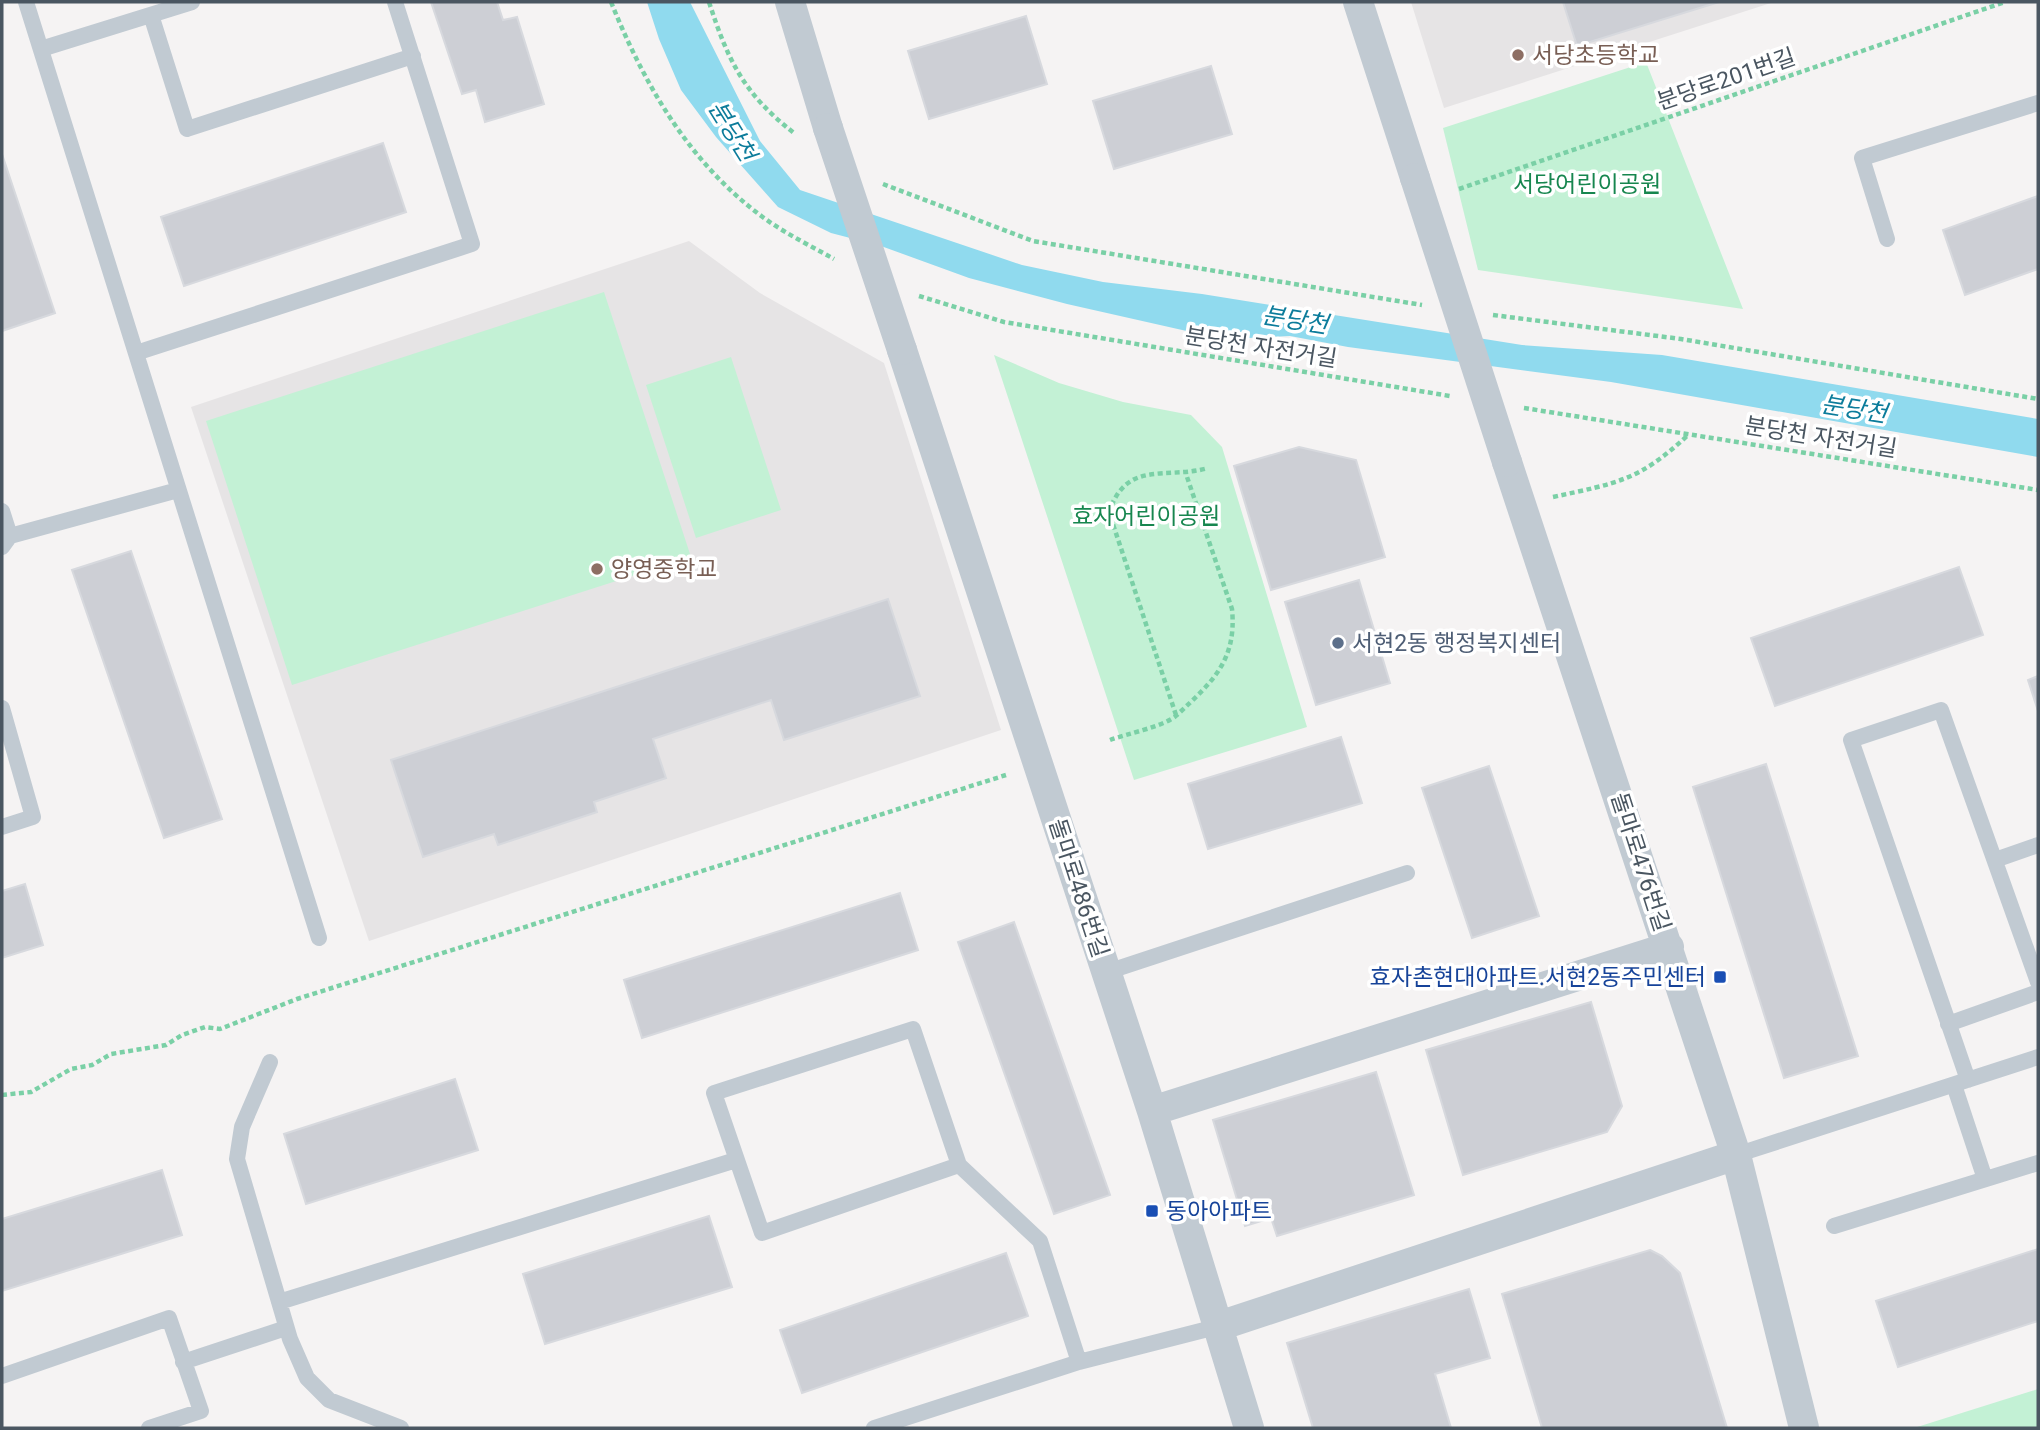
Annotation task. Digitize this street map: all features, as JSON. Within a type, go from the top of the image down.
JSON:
[{"type":"street","name":"돌마로486번길","points":[[790,2],[828,128],[1152,1111],[1249,1428]]},
{"type":"street","name":"돌마로476번길","points":[[1358,2],[1736,1155],[1804,1428]]},
{"type":"street","points":[[1152,1111],[1669,947]]},
{"type":"street","points":[[1216,1327],[1736,1155]]},
{"type":"lane","points":[[26,2],[319,938]]},
{"type":"lane","points":[[41,49],[192,2]]},
{"type":"lane","points":[[136,354],[472,244],[395,2]]},
{"type":"lane","points":[[150,15],[187,129],[413,56]]},
{"type":"lane","points":[[1887,239],[1861,158],[2038,103]]},
{"type":"lane","points":[[2,510],[6,541],[178,490]]},
{"type":"lane","points":[[2,708],[33,817],[2,827]]},
{"type":"lane","points":[[1985,1180],[1948,1024],[1851,740],[1941,710],[2038,982]]},
{"type":"lane","points":[[1995,859],[2038,845]]},
{"type":"lane","points":[[1107,972],[1407,873]]},
{"type":"lane","points":[[1948,1024],[2038,992]]},
{"type":"lane","points":[[959,1165],[762,1233],[714,1093],[913,1029],[959,1165],[1040,1241],[1079,1362]]},
{"type":"lane","points":[[1736,1155],[2038,1057]]},
{"type":"lane","points":[[270,1062],[242,1127],[237,1159],[286,1328],[307,1378],[328,1400],[363,1422],[401,1428]]},
{"type":"lane","points":[[279,1302],[736,1160]]},
{"type":"lane","points":[[1834,1226],[2038,1163]]},
{"type":"lane","points":[[2,1376],[169,1318],[201,1411],[149,1428]]},
{"type":"lane","points":[[874,1428],[910,1423],[1079,1362],[1216,1327]]},
{"type":"lane","points":[[183,1362],[286,1328]]},
{"type":"path","points":[[611,2],[632,55],[653,92],[681,135],[717,178],[765,219],[841,263]]},
{"type":"path","points":[[709,2],[720,37],[744,86],[770,115],[800,138]]},
{"type":"path","name":"분당로201번길","points":[[1459,190],[2005,2]]},
{"type":"path","points":[[879,182],[1033,241],[1425,306]]},
{"type":"path","name":"분당천 자전거길","points":[[916,294],[1004,322],[1458,397]]},
{"type":"path","points":[[1479,313],[1681,339],[2038,399]]},
{"type":"path","name":"분당천 자전거길","points":[[1512,406],[2038,490]]},
{"type":"path","points":[[1522,504],[1624,482],[1661,460],[1689,434]]},
{"type":"path","points":[[1176,716],[1109,512],[1119,490],[1138,475],[1186,474],[1208,468]]},
{"type":"path","points":[[1110,740],[1176,716],[1224,665],[1231,649],[1234,630],[1232,610],[1186,474]]},
{"type":"path","points":[[2,1094],[31,1092],[71,1069],[92,1065],[111,1054],[151,1050],[205,1027],[220,1029],[297,999],[1007,775]]},
{"type":"shaded area","name":"서당초등학교","points":[[1411,2],[1774,2],[1444,108]]},
{"type":"shaded area","name":"양영중학교","points":[[689,241],[760,293],[884,363],[1001,730],[369,941],[191,407]]},
{"type":"green space","name":"서당어린이공원","points":[[1646,62],[1743,309],[1478,270],[1443,128]]},
{"type":"green space","points":[[604,292],[691,557],[292,685],[206,421]]},
{"type":"green space","name":"효자어린이공원","points":[[994,355],[1059,383],[1123,402],[1191,415],[1222,447],[1307,727],[1134,780]]},
{"type":"green space","points":[[731,357],[781,510],[696,538],[646,385]]},
{"type":"green space","points":[[2038,1389],[2038,1428],[1914,1428]]},
{"type":"water","name":"분당천","points":[[647,2],[690,2],[760,141],[800,190],[1022,265],[1103,282],[1202,294],[1522,345],[1662,355],[2038,419],[2038,457],[1611,382],[1348,347],[1290,336],[1248,338],[1191,332],[1067,304],[969,278],[881,246],[831,233],[778,207],[716,137],[681,90],[659,39]]},
{"type":"building","points":[[431,2],[497,2],[503,20],[517,17],[544,104],[485,122],[476,90],[462,94]]},
{"type":"building","points":[[1563,2],[1719,2],[1577,46]]},
{"type":"building","points":[[1026,16],[1047,84],[929,119],[908,51]]},
{"type":"building","points":[[1211,66],[1232,134],[1114,169],[1093,101]]},
{"type":"building","points":[[383,143],[406,212],[184,286],[161,217]]},
{"type":"building","points":[[2,154],[55,313],[2,331]]},
{"type":"building","points":[[2038,196],[2038,269],[1965,295],[1943,230]]},
{"type":"building","points":[[1299,447],[1356,460],[1385,557],[1271,590],[1234,466]]},
{"type":"building","points":[[131,551],[222,819],[164,838],[72,570]]},
{"type":"building","points":[[1959,567],[1983,635],[1775,706],[1751,638]]},
{"type":"building","name":"서현2동 행정복지센터","points":[[1359,580],[1390,683],[1316,705],[1285,602]]},
{"type":"building","points":[[888,599],[920,696],[784,740],[771,700],[653,739],[666,778],[594,802],[597,812],[498,845],[494,834],[423,857],[391,760]]},
{"type":"building","points":[[2038,676],[2038,711],[2028,680]]},
{"type":"building","points":[[1341,737],[1362,803],[1208,849],[1188,784]]},
{"type":"building","points":[[1766,764],[1858,1056],[1784,1078],[1693,787]]},
{"type":"building","points":[[1489,766],[1539,916],[1472,938],[1422,788]]},
{"type":"building","points":[[25,884],[43,945],[2,958],[2,891]]},
{"type":"building","points":[[900,893],[918,950],[642,1038],[624,980]]},
{"type":"building","points":[[1014,922],[1110,1195],[1054,1214],[958,942]]},
{"type":"building","points":[[1591,1002],[1622,1106],[1607,1132],[1463,1175],[1426,1050]]},
{"type":"building","points":[[1376,1072],[1414,1195],[1277,1236],[1271,1218],[1245,1226],[1213,1120]]},
{"type":"building","points":[[455,1079],[478,1150],[306,1204],[284,1134]]},
{"type":"building","points":[[162,1170],[182,1235],[2,1291],[2,1219]]},
{"type":"building","points":[[709,1216],[732,1287],[545,1344],[523,1274]]},
{"type":"building","points":[[2038,1249],[2038,1321],[1898,1367],[1876,1301]]},
{"type":"building","points":[[1650,1250],[1662,1256],[1680,1273],[1727,1428],[1542,1428],[1502,1294]]},
{"type":"building","points":[[1006,1253],[1028,1316],[802,1393],[780,1330]]},
{"type":"building","points":[[1469,1289],[1490,1358],[1435,1374],[1451,1428],[1313,1428],[1287,1343]]},
{"type":"place","name":"서당초등학교","points":[[1518,55]]},
{"type":"place","name":"양영중학교","points":[[597,569]]},
{"type":"place","name":"서현2동 행정복지센터","points":[[1338,643]]},
{"type":"place","name":"효자촌현대아파트.서현2동주민센터","points":[[1720,977]]},
{"type":"place","name":"동아아파트","points":[[1152,1211]]}]
